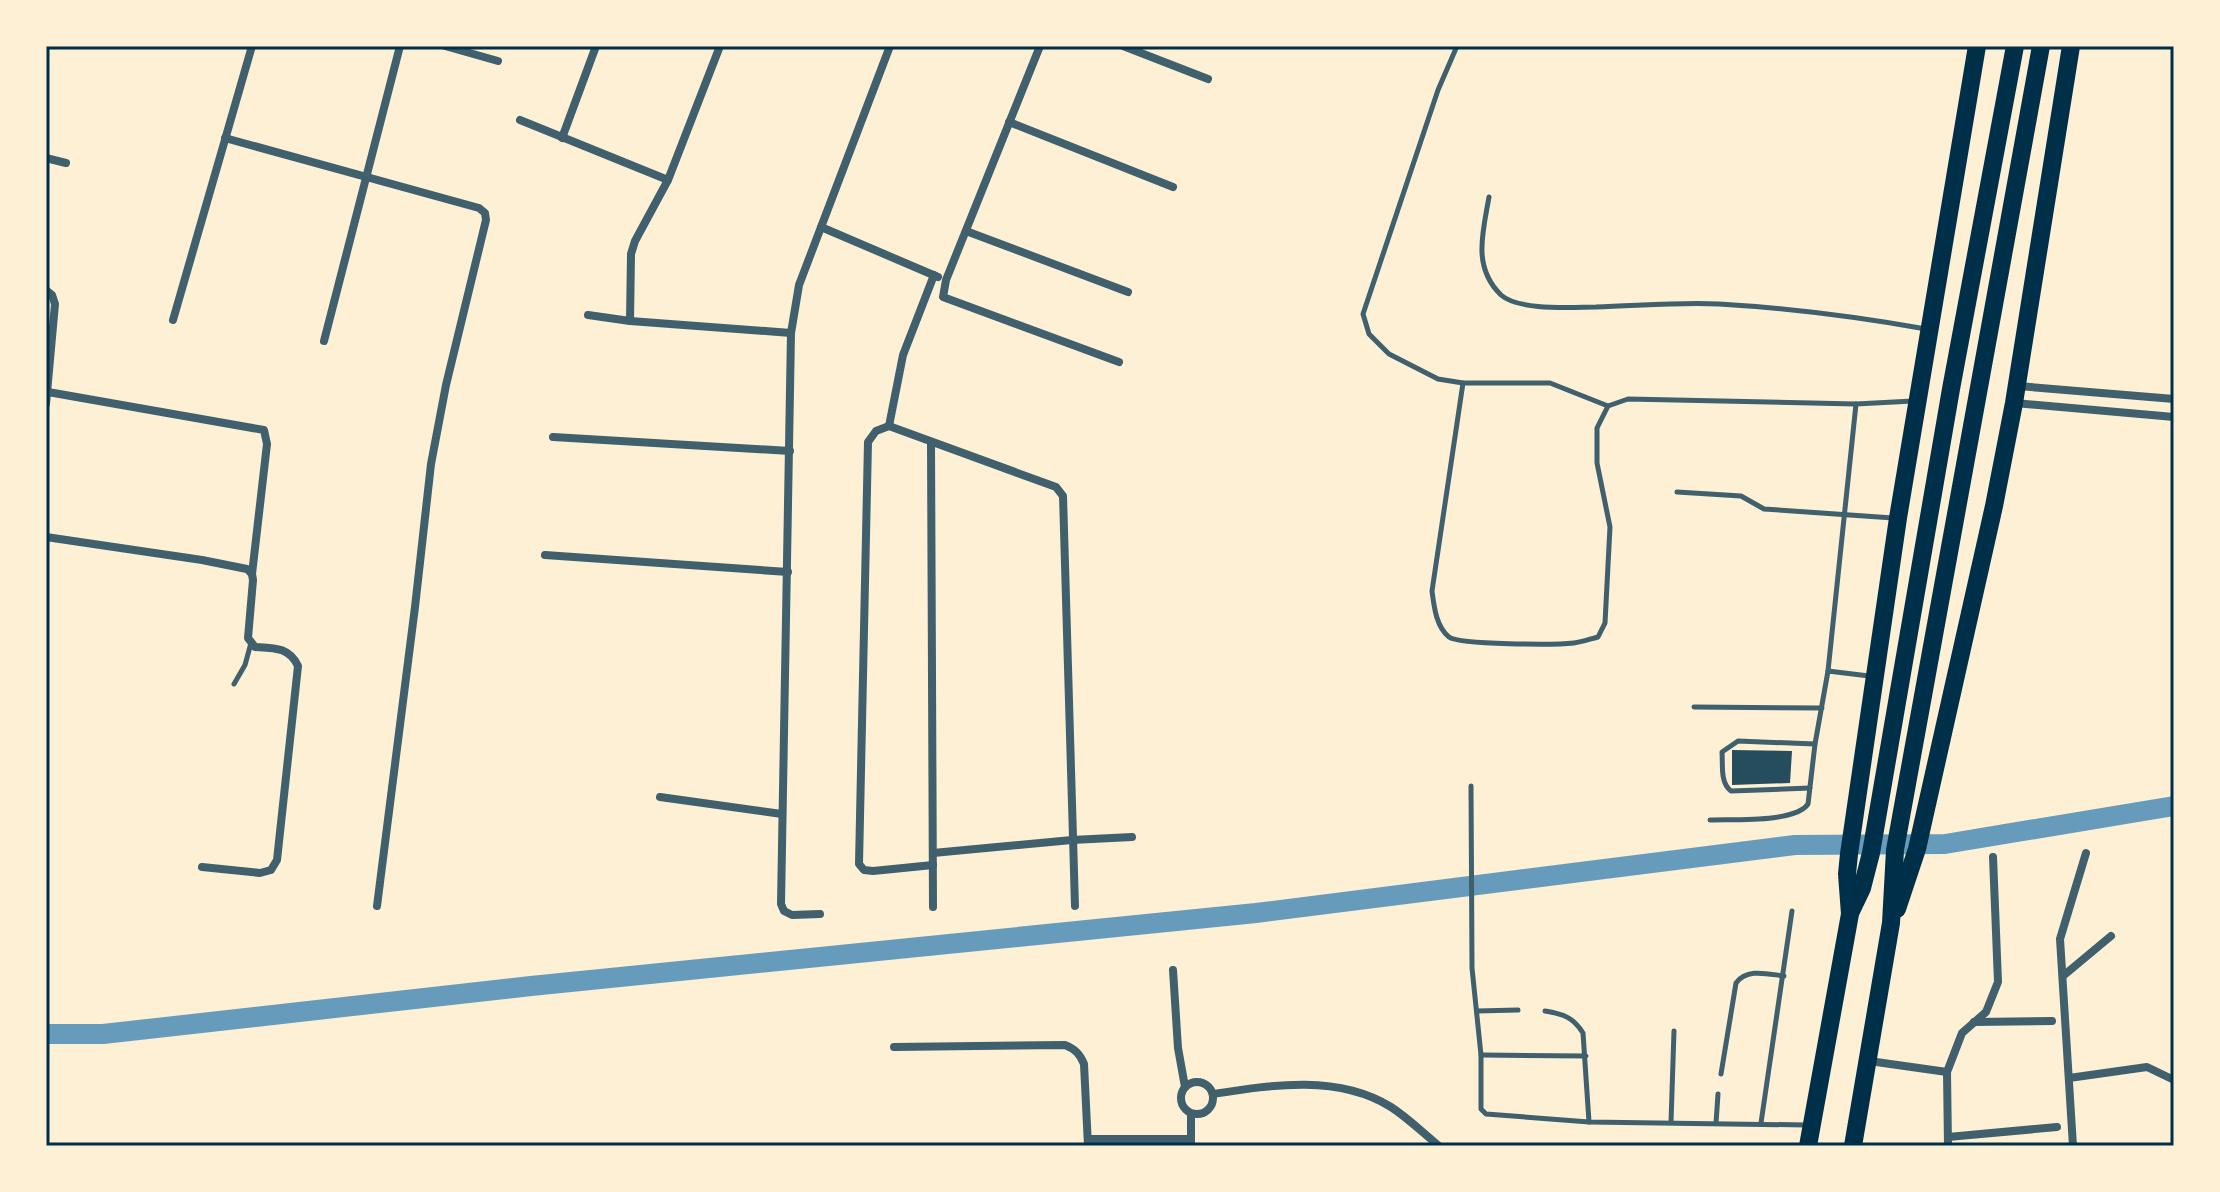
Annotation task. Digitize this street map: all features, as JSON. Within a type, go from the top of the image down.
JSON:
[{"type":"main road","points":[[1808,1146],[1850,914],[1849,854],[1898,518],[1977,46]]},
{"type":"main road","points":[[1971,79],[1988,46]]},
{"type":"main road","points":[[1850,914],[1862,888],[1871,853],[1951,389],[2015,46]]},
{"type":"main road","points":[[2034,46],[2053,71],[2062,100]]},
{"type":"main road","points":[[1853,1146],[1891,923],[1895,850],[2041,46]]},
{"type":"main road","points":[[1891,923],[1925,816],[2016,395],[2071,46]]},
{"type":"street","points":[[173,320],[252,46]]},
{"type":"street","points":[[324,341],[400,46]]},
{"type":"street","points":[[445,46],[498,61]]},
{"type":"street","points":[[562,138],[596,46]]},
{"type":"street","points":[[630,321],[631,254],[635,241],[668,180],[720,46]]},
{"type":"street","points":[[820,914],[792,915],[784,911],[781,904],[791,333],[799,285],[890,46]]},
{"type":"street","points":[[1040,46],[943,294],[945,300],[1119,362]]},
{"type":"street","points":[[1123,46],[1208,79]]},
{"type":"street","points":[[520,120],[668,180]]},
{"type":"street","points":[[1009,122],[1173,187]]},
{"type":"street","points":[[225,138],[479,208],[485,213],[486,220],[446,385],[431,464],[377,906]]},
{"type":"street","points":[[46,158],[66,163]]},
{"type":"street","points":[[821,227],[946,280]]},
{"type":"street","points":[[966,231],[1128,292]]},
{"type":"street","points":[[889,426],[903,355],[934,275]]},
{"type":"street","points":[[46,290],[55,304],[46,404]]},
{"type":"street","points":[[588,315],[791,333]]},
{"type":"street","points":[[48,392],[264,430],[267,444],[248,638],[255,647],[282,649],[293,654],[298,666],[277,860],[271,870],[260,873],[202,867]]},
{"type":"street","points":[[2016,395],[2174,399]]},
{"type":"street","points":[[2016,395],[2174,417]]},
{"type":"street","points":[[933,865],[873,871],[864,870],[859,864],[868,442],[876,431],[889,426],[1056,487],[1063,496],[1075,906]]},
{"type":"street","points":[[553,437],[790,451]]},
{"type":"street","points":[[931,443],[933,907]]},
{"type":"street","points":[[46,537],[202,560],[247,569],[252,574]]},
{"type":"street","points":[[545,555],[788,572]]},
{"type":"street","points":[[660,797],[782,814]]},
{"type":"street","points":[[933,853],[1132,837]]},
{"type":"street","points":[[2073,1146],[2060,939],[2086,853]]},
{"type":"street","points":[[1993,857],[1998,982],[1986,1012],[1962,1033],[1947,1072],[1948,1142],[2057,1127]]},
{"type":"street","points":[[2063,976],[2111,936]]},
{"type":"street","points":[[894,1047],[1065,1045],[1080,1054],[1084,1064],[1088,1142],[1191,1142],[1191,1114],[1181,1102],[1185,1087],[1178,1048],[1173,970]]},
{"type":"street","points":[[1974,1022],[2052,1021]]},
{"type":"street","points":[[1868,1061],[1947,1072]]},
{"type":"street","points":[[2069,1078],[2147,1067],[2174,1080]]},
{"type":"street","points":[[1185,1087],[1193,1082],[1203,1083],[1213,1094]]},
{"type":"street","points":[[1213,1094],[1304,1084],[1343,1089],[1387,1104],[1439,1146]]},
{"type":"street","points":[[1191,1114],[1201,1114],[1210,1109],[1213,1094]]},
{"type":"lane","points":[[1457,46],[1438,90],[1363,314],[1369,334],[1389,354],[1438,379],[1463,383],[1550,383],[1608,406],[1628,399],[1856,404],[1918,400]]},
{"type":"lane","points":[[1489,197],[1480,246],[1486,274],[1502,295],[1517,304],[1585,307],[1718,304],[1931,329]]},
{"type":"lane","points":[[1463,383],[1432,591],[1435,614],[1443,631],[1452,640],[1573,643],[1598,637],[1605,623],[1610,527],[1597,463],[1597,428],[1608,406]]},
{"type":"lane","points":[[1710,820],[1789,816],[1805,809],[1808,804],[1828,671],[1856,404]]},
{"type":"lane","points":[[1677,492],[1741,496],[1764,509],[1898,518]]},
{"type":"lane","points":[[234,684],[245,665],[251,643]]},
{"type":"lane","points":[[1828,671],[1874,677]]},
{"type":"lane","points":[[1694,707],[1822,708]]},
{"type":"lane","points":[[1810,788],[1731,791],[1725,787],[1722,752],[1738,741],[1815,744]]},
{"type":"lane","points":[[1471,786],[1472,968],[1481,1055],[1481,1109],[1486,1114],[1589,1122],[1812,1125]]},
{"type":"lane","points":[[1761,1123],[1792,911]]},
{"type":"lane","points":[[1721,1074],[1736,983],[1745,974],[1784,976]]},
{"type":"lane","points":[[1477,1011],[1518,1010]]},
{"type":"lane","points":[[1545,1011],[1564,1014],[1576,1022],[1583,1033],[1589,1122]]},
{"type":"lane","points":[[1671,1122],[1674,1031]]},
{"type":"lane","points":[[1481,1055],[1586,1056]]},
{"type":"lane","points":[[1716,1123],[1718,1094]]},
{"type":"building","points":[[1732,750],[1792,751],[1790,783],[1732,785]]},
{"type":"waterway","points":[[46,1034],[103,1034],[531,986],[1256,913],[1795,845],[1945,844],[2174,806]]}]
